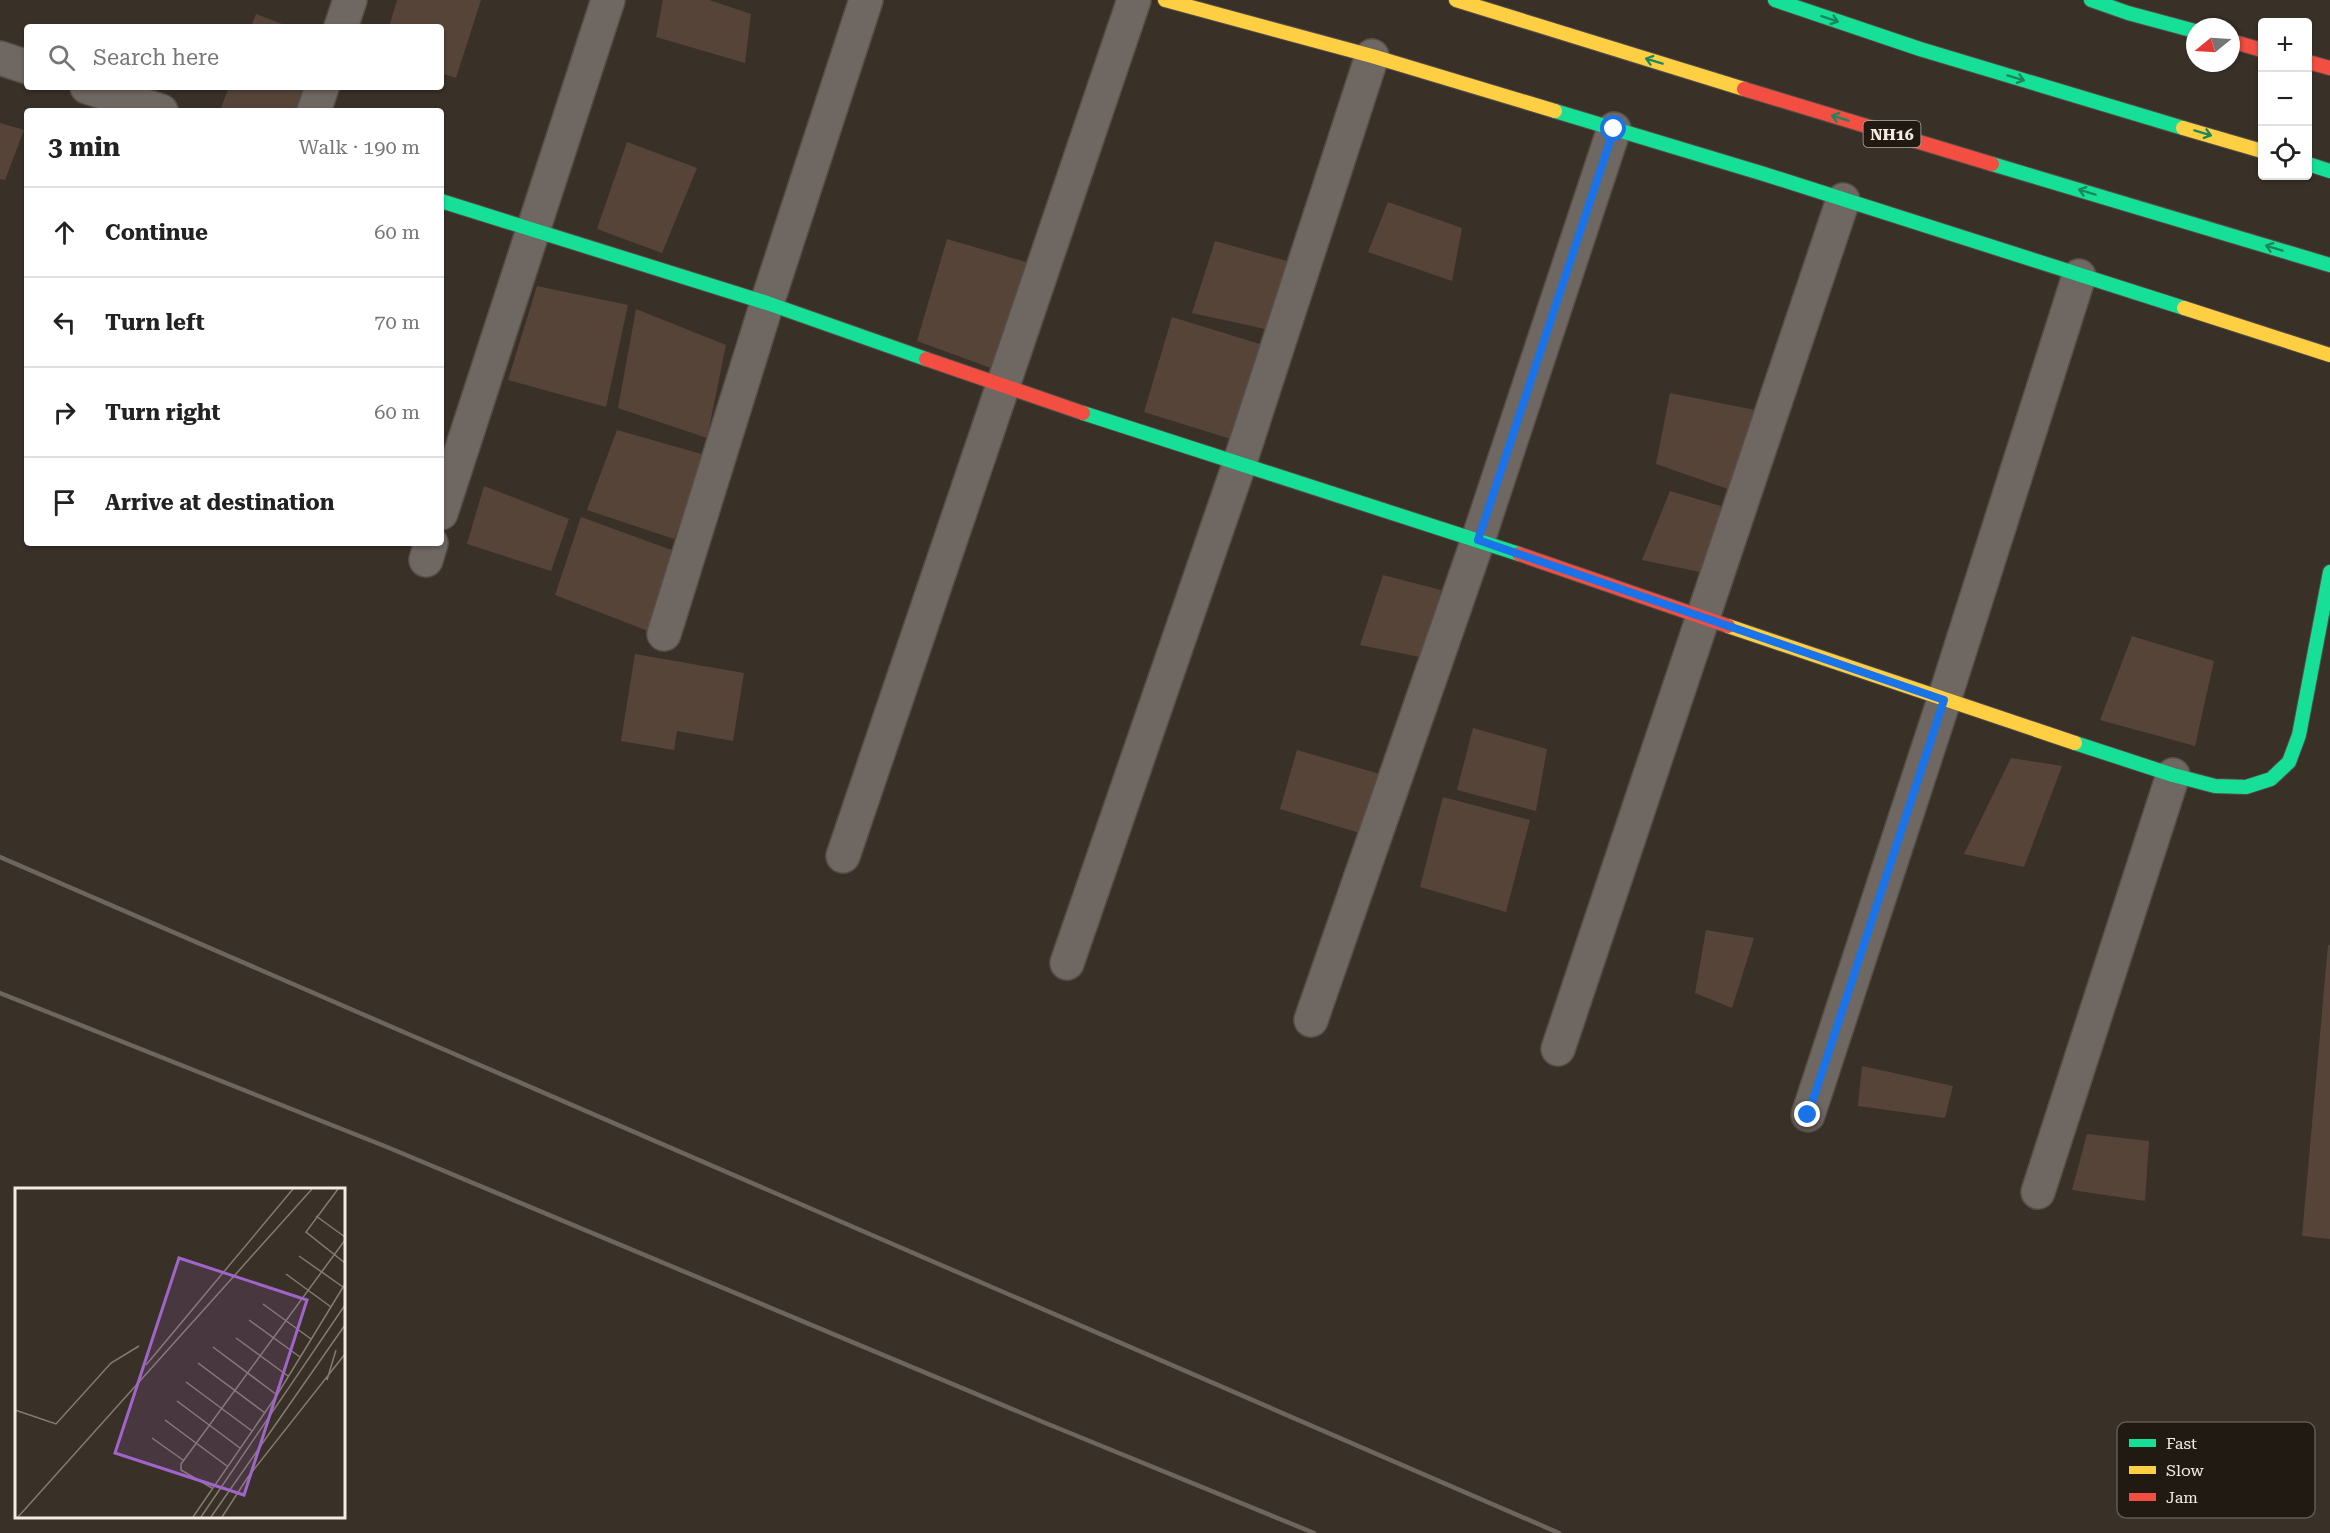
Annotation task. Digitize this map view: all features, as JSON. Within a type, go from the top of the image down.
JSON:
[{"type":"main road","points":[[1165,0],[1372,56],[1764,174],[2330,355]]},
{"type":"main road","name":"NH16","points":[[1456,0],[2330,265]]},
{"type":"main road","points":[[1775,0],[1920,49],[2258,150]]},
{"type":"main road","points":[[2091,0],[2186,29]]},
{"type":"main road","points":[[2240,44],[2258,49]]},
{"type":"main road","points":[[2312,63],[2330,68]]},
{"type":"main road","points":[[2312,166],[2330,171]]},
{"type":"main road","points":[[444,202],[767,303],[1003,386],[1239,465],[1478,540],[1944,700],[2173,775],[2216,786],[2246,787],[2271,779],[2289,762],[2298,735],[2330,572]]},
{"type":"street","points":[[342,24],[350,0]]},
{"type":"street","points":[[444,504],[608,0]]},
{"type":"street","points":[[664,634],[767,303],[866,0]]},
{"type":"street","points":[[843,856],[1134,0]]},
{"type":"street","points":[[1067,963],[1239,465],[1372,56]]},
{"type":"street","points":[[0,58],[24,66]]},
{"type":"street","points":[[96,90],[151,108]]},
{"type":"street","points":[[315,108],[321,90]]},
{"type":"street","points":[[1311,1020],[1478,540],[1614,129]]},
{"type":"street","points":[[1558,1049],[1843,200]]},
{"type":"street","points":[[1808,1115],[1944,700],[2079,276]]},
{"type":"street","points":[[2037,1191],[2173,775]]},
{"type":"building","points":[[397,0],[481,0],[456,78],[444,74],[444,24],[390,24]]},
{"type":"building","points":[[663,0],[709,0],[751,14],[745,63],[656,37]]},
{"type":"building","points":[[256,14],[282,24],[252,24]]},
{"type":"building","points":[[228,90],[306,90],[300,108],[221,108]]},
{"type":"building","points":[[0,123],[24,130],[5,180],[0,179]]},
{"type":"building","points":[[627,142],[697,168],[662,253],[597,229]]},
{"type":"building","points":[[1388,202],[1462,228],[1452,281],[1368,252]]},
{"type":"building","points":[[947,239],[1033,264],[999,371],[917,341]]},
{"type":"building","points":[[1215,241],[1287,261],[1265,329],[1192,313]]},
{"type":"building","points":[[537,286],[628,305],[606,407],[508,380]]},
{"type":"building","points":[[636,309],[726,345],[707,438],[618,408]]},
{"type":"building","points":[[1172,317],[1263,345],[1234,440],[1144,412]]},
{"type":"building","points":[[1670,393],[1755,410],[1728,489],[1656,464]]},
{"type":"building","points":[[617,430],[705,455],[674,539],[587,510]]},
{"type":"building","points":[[484,486],[569,519],[551,571],[467,544]]},
{"type":"building","points":[[1670,491],[1721,506],[1705,573],[1642,560]]},
{"type":"building","points":[[581,517],[677,552],[648,631],[555,595]]},
{"type":"building","points":[[1383,575],[1441,590],[1425,658],[1360,645]]},
{"type":"building","points":[[2132,636],[2214,661],[2195,746],[2100,720]]},
{"type":"building","points":[[635,654],[744,673],[733,741],[677,731],[674,750],[621,741]]},
{"type":"building","points":[[1473,728],[1547,749],[1536,811],[1457,790]]},
{"type":"building","points":[[1297,750],[1380,774],[1363,834],[1280,809]]},
{"type":"building","points":[[2011,758],[2062,766],[2024,867],[1964,854]]},
{"type":"building","points":[[1443,797],[1530,820],[1506,912],[1420,887]]},
{"type":"building","points":[[1706,930],[1754,938],[1732,1008],[1695,993]]},
{"type":"building","points":[[2328,945],[2330,945],[2330,1239],[2302,1236]]},
{"type":"building","points":[[1862,1066],[1953,1086],[1945,1118],[1858,1106]]},
{"type":"building","points":[[2087,1134],[2149,1141],[2145,1201],[2072,1190]]},
{"type":"railway","points":[[0,857],[1559,1533]]},
{"type":"railway","points":[[0,993],[387,1147],[1314,1533]]},
{"type":"traffic: fast","points":[[1775,0],[1920,49],[2183,128]]},
{"type":"traffic: fast","points":[[2091,0],[2186,29]]},
{"type":"traffic: fast","points":[[1555,111],[1764,174],[2184,308]]},
{"type":"traffic: fast","points":[[1992,164],[2330,265]]},
{"type":"traffic: fast","points":[[2312,165],[2330,171]]},
{"type":"traffic: fast","points":[[444,202],[767,303],[926,359]]},
{"type":"traffic: fast","points":[[1083,413],[1519,554]]},
{"type":"traffic: fast","points":[[2075,743],[2173,775],[2215,786],[2246,787],[2271,779],[2289,762],[2299,735],[2330,572]]},
{"type":"traffic: slow","points":[[1165,0],[1372,56],[1555,111]]},
{"type":"traffic: slow","points":[[1456,0],[1744,89]]},
{"type":"traffic: slow","points":[[2183,128],[2258,150]]},
{"type":"traffic: slow","points":[[2184,308],[2330,355]]},
{"type":"traffic: slow","points":[[1728,626],[2075,743]]},
{"type":"traffic: jam","points":[[2240,44],[2258,49]]},
{"type":"traffic: jam","points":[[2312,63],[2330,68]]},
{"type":"traffic: jam","points":[[1744,89],[1992,164]]},
{"type":"traffic: jam","points":[[926,359],[1083,413]]},
{"type":"traffic: jam","points":[[1519,554],[1728,626]]},
{"type":"route","points":[[1614,129],[1478,540],[1944,700],[1808,1115]]}]
